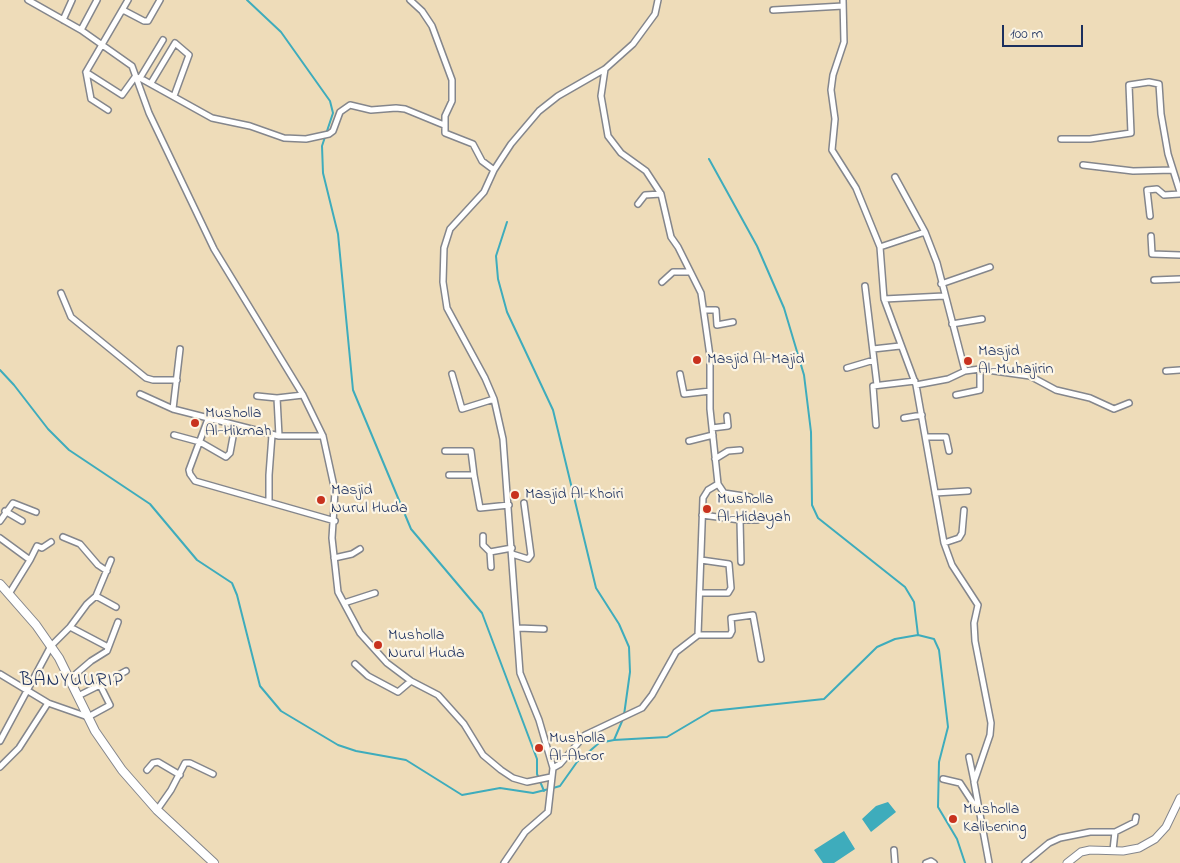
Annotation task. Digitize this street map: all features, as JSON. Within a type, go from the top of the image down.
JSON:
[{"type":"main road","points":[[0,584],[36,624],[51,646],[107,750],[157,810],[214,863]]},
{"type":"street","points":[[28,0],[81,30],[130,63],[138,78],[162,142],[222,265],[303,395],[323,436],[335,491],[335,521],[332,538],[338,592],[360,633],[387,663],[411,681],[438,695],[464,724],[483,755],[492,763],[521,781],[536,782],[550,777]]},
{"type":"street","points":[[63,20],[72,0]]},
{"type":"street","points":[[81,30],[97,0]]},
{"type":"street","points":[[108,110],[91,99],[86,72],[128,0]]},
{"type":"street","points":[[123,10],[144,21],[148,20],[152,17],[160,0]]},
{"type":"street","points":[[410,0],[422,11],[432,26],[452,80],[452,100],[444,130],[447,135],[473,144],[482,161],[494,170]]},
{"type":"street","points":[[504,863],[513,847],[548,812],[550,777],[553,768],[539,720],[522,684],[517,648],[518,628],[506,457],[494,399],[485,378],[447,308],[443,266],[444,248],[450,229],[484,192],[494,170],[511,144],[539,111],[558,96],[605,69],[642,34],[656,14],[658,0]]},
{"type":"street","points":[[773,10],[843,3],[844,42],[830,90],[835,119],[832,150],[856,188],[880,247],[884,299],[900,346],[916,383],[944,543],[952,565],[978,604],[974,623],[991,723],[990,735],[974,782]]},
{"type":"street","points":[[86,72],[122,95],[138,78],[163,40]]},
{"type":"street","points":[[151,83],[175,43],[189,55],[174,96]]},
{"type":"street","points":[[605,69],[600,96],[608,136],[621,153],[646,171],[661,194],[671,237],[701,293],[710,356],[712,428],[718,484],[724,493],[750,497]]},
{"type":"street","points":[[138,78],[151,83],[212,118],[250,126],[284,138],[306,139],[329,134],[340,112],[350,105],[371,110],[405,109],[444,125]]},
{"type":"street","points":[[1061,139],[1090,139],[1131,133],[1129,85],[1149,82],[1159,84],[1161,114],[1180,193],[1164,195],[1157,189],[1147,190],[1150,216]]},
{"type":"street","points":[[1083,165],[1133,170],[1173,170]]},
{"type":"street","points":[[895,177],[925,232],[965,371]]},
{"type":"street","points":[[638,204],[645,195],[661,194]]},
{"type":"street","points":[[880,247],[925,232]]},
{"type":"street","points":[[1151,236],[1152,254],[1180,255]]},
{"type":"street","points":[[941,284],[990,267]]},
{"type":"street","points":[[662,282],[672,272],[690,272]]},
{"type":"street","points":[[1154,280],[1180,279]]},
{"type":"street","points":[[865,286],[877,385]]},
{"type":"street","points":[[61,293],[71,317],[146,378],[153,380],[177,380]]},
{"type":"street","points":[[884,299],[944,296]]},
{"type":"street","points":[[704,310],[716,310],[718,325],[733,322]]},
{"type":"street","points":[[952,324],[982,319]]},
{"type":"street","points":[[873,349],[900,346]]},
{"type":"street","points":[[173,409],[180,349]]},
{"type":"street","points":[[847,368],[874,360]]},
{"type":"street","points":[[956,395],[980,390],[980,368]]},
{"type":"street","points":[[876,426],[873,386],[948,379],[965,371],[980,368],[1030,376],[1056,390],[1100,402],[1111,408],[1117,409],[1129,403]]},
{"type":"street","points":[[1166,372],[1180,370]]},
{"type":"street","points":[[452,374],[462,409],[494,399]]},
{"type":"street","points":[[680,374],[684,394],[710,391]]},
{"type":"street","points":[[140,394],[173,409],[272,435],[323,436]]},
{"type":"street","points":[[256,396],[277,398],[303,395]]},
{"type":"street","points":[[277,398],[279,436]]},
{"type":"street","points":[[904,418],[922,415]]},
{"type":"street","points":[[712,428],[727,427],[727,416]]},
{"type":"street","points":[[208,419],[189,470],[195,481],[335,521]]},
{"type":"street","points":[[174,435],[200,442],[226,457],[229,456],[235,426]]},
{"type":"street","points":[[269,502],[268,475],[272,435]]},
{"type":"street","points":[[688,441],[713,436]]},
{"type":"street","points":[[926,437],[946,437],[949,451]]},
{"type":"street","points":[[715,458],[728,451],[740,450]]},
{"type":"street","points":[[445,451],[471,452],[480,508],[509,505]]},
{"type":"street","points":[[449,475],[474,475]]},
{"type":"street","points":[[698,635],[704,494],[718,484]]},
{"type":"street","points":[[935,493],[968,491]]},
{"type":"street","points":[[1,519],[11,504],[15,503],[36,512]]},
{"type":"street","points":[[490,552],[512,551],[528,559],[530,555],[524,503]]},
{"type":"street","points":[[944,543],[959,538],[962,533],[964,510]]},
{"type":"street","points":[[6,512],[22,521]]},
{"type":"street","points":[[702,515],[740,520],[757,520]]},
{"type":"street","points":[[740,520],[741,562]]},
{"type":"street","points":[[483,536],[483,545],[490,552],[491,567]]},
{"type":"street","points":[[63,537],[80,544],[98,565],[107,571]]},
{"type":"street","points":[[0,538],[30,560]]},
{"type":"street","points":[[9,594],[37,546],[42,548],[51,542]]},
{"type":"street","points":[[334,558],[352,554],[360,549]]},
{"type":"street","points":[[0,741],[51,646],[70,626],[83,608],[96,596],[112,560]]},
{"type":"street","points":[[701,560],[729,564],[731,588],[728,593],[701,593]]},
{"type":"street","points":[[344,603],[375,593]]},
{"type":"street","points":[[96,596],[116,607]]},
{"type":"street","points":[[553,768],[560,764],[585,735],[642,708],[652,695],[676,652],[698,635],[730,635],[732,630],[731,618],[753,615],[761,659]]},
{"type":"street","points":[[70,679],[91,661],[105,654],[118,622]]},
{"type":"street","points":[[70,626],[108,647]]},
{"type":"street","points":[[518,628],[544,629]]},
{"type":"street","points":[[355,664],[368,676],[398,692],[411,681]]},
{"type":"street","points":[[78,696],[126,671]]},
{"type":"street","points":[[0,674],[48,703],[88,716],[110,705],[100,685]]},
{"type":"street","points":[[0,767],[19,748],[48,703]]},
{"type":"street","points":[[969,757],[989,863]]},
{"type":"street","points":[[148,770],[153,763],[158,762],[180,775]]},
{"type":"street","points":[[157,810],[186,763],[213,774]]},
{"type":"street","points":[[943,779],[960,783],[978,811]]},
{"type":"street","points":[[1067,863],[1081,852],[1139,848],[1155,839],[1166,828],[1180,798]]},
{"type":"street","points":[[1025,863],[1049,843],[1060,838],[1090,832],[1115,832],[1135,822],[1136,817]]},
{"type":"street","points":[[1113,850],[1115,832]]},
{"type":"street","points":[[894,850],[895,863]]},
{"type":"street","points":[[926,863],[931,861],[934,863]]},
{"type":"water","points":[[888,802],[896,812],[871,832],[862,819],[876,806]]},
{"type":"water","points":[[844,831],[855,849],[834,863],[823,863],[814,850]]},
{"type":"waterway","points":[[247,0],[281,32],[330,101],[333,113],[322,146],[323,173],[338,234],[353,390],[411,529],[482,613],[537,759],[537,774],[544,791]]},
{"type":"waterway","points":[[709,159],[757,246],[784,308],[804,375],[811,432],[812,505],[818,518],[905,587],[914,602],[918,635]]},
{"type":"waterway","points":[[507,222],[496,256],[498,279],[507,312],[553,410],[596,588],[619,624],[629,647],[630,672],[624,715]]},
{"type":"waterway","points":[[0,370],[48,429],[69,450],[150,504],[197,560],[232,583],[237,595],[260,686],[281,711],[338,745],[356,751],[406,760],[462,795],[500,788],[533,793],[549,789]]},
{"type":"waterway","points":[[553,788],[560,786],[577,762],[599,743],[614,740],[667,737],[711,711],[824,699],[877,647],[895,639],[918,635],[934,639],[939,650],[948,727],[939,762],[938,807],[957,839],[965,863]]},
{"type":"waterway","points":[[614,740],[623,719]]},
{"type":"place","name":"Masjid Al-Majid","points":[[697,360]]},
{"type":"place","name":"Masjid Al-Muhajirin","points":[[968,361]]},
{"type":"place","name":"Musholla Al-Hikmah","points":[[195,423]]},
{"type":"place","name":"Masjid Al-Khoiri","points":[[515,495]]},
{"type":"place","name":"Masjid Nurul Huda","points":[[321,500]]},
{"type":"place","name":"Musholla Al-Hidayah","points":[[707,509]]},
{"type":"place","name":"Musholla Nurul Huda","points":[[378,645]]},
{"type":"place","name":"Musholla Al-Abror","points":[[539,748]]},
{"type":"place","name":"Musholla Kalibening","points":[[953,819]]},
{"type":"district","name":"BANYUURIP","points":[[72,682]]}]
